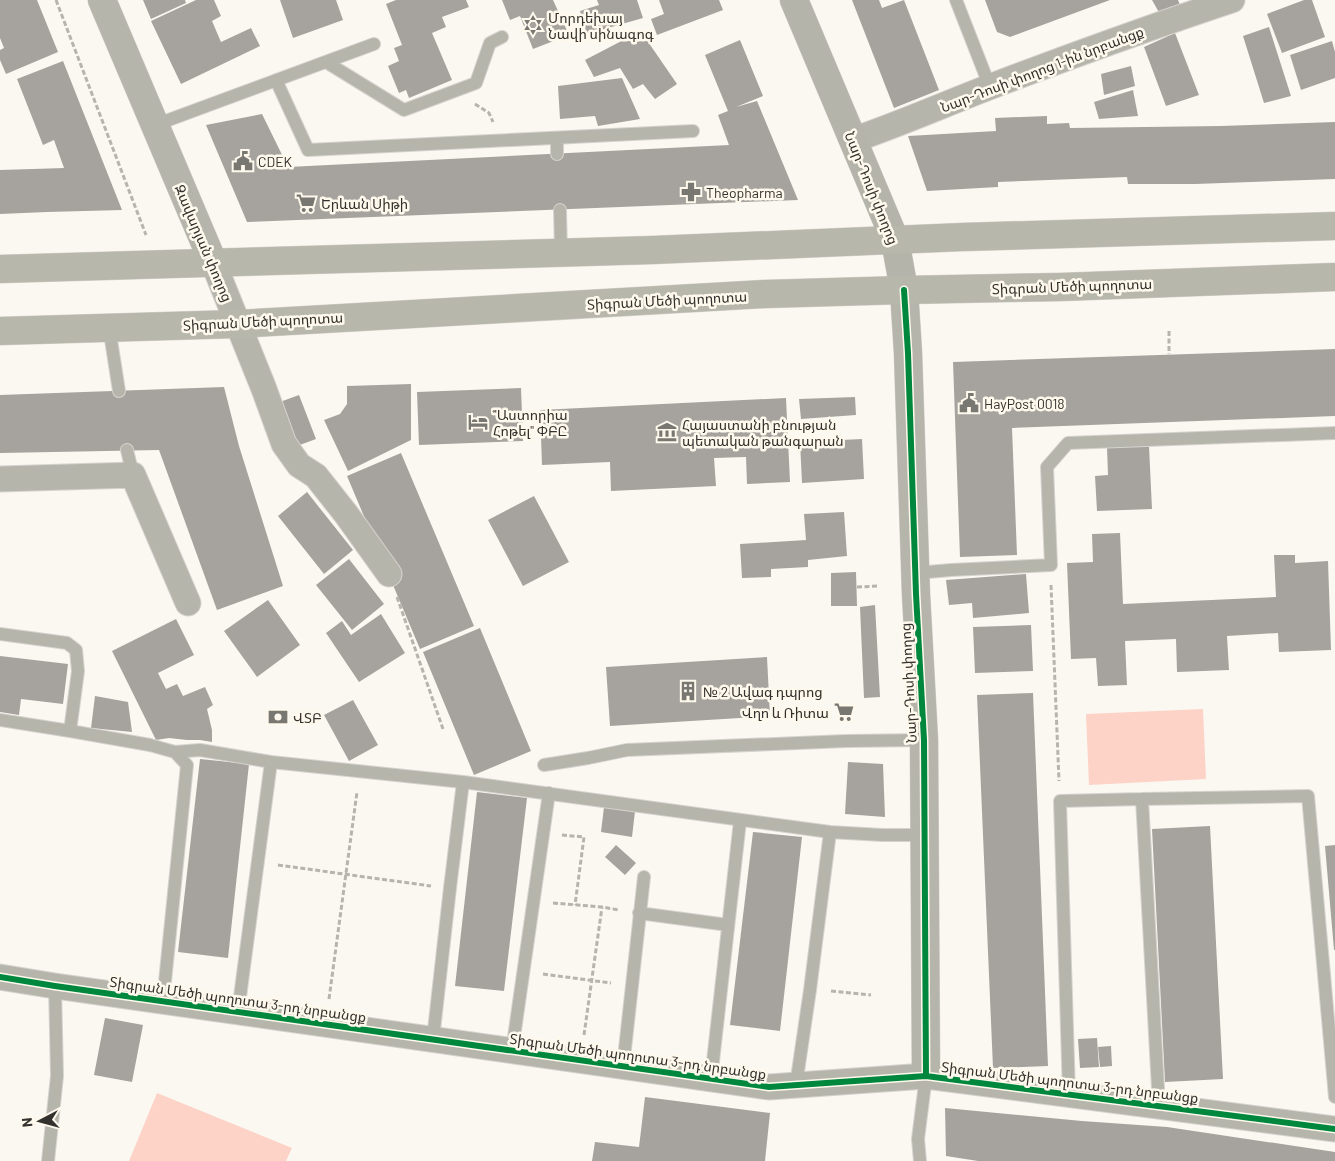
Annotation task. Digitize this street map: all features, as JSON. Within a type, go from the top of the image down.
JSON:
[{"type":"main road","name":"Նար-Դոսի փողոց","points":[[794,0],[894,240],[904,290]]},
{"type":"main road","points":[[0,269],[751,247],[963,237],[1335,226]]},
{"type":"main road","name":"Տիգրան Մեծի պողոտա","points":[[0,331],[237,324],[745,295],[1061,287],[1335,277]]},
{"type":"street","name":"Զավարյան փողոց","points":[[102,0],[213,262],[284,444],[300,465],[316,476],[389,574]]},
{"type":"street","name":"Նար-Դոսի փողոց 1-ին նրբանցք","points":[[853,140],[1097,47],[1232,0]]},
{"type":"street","name":"Նար-Դոսի փողոց","points":[[904,290],[924,740],[926,1076]]},
{"type":"street","points":[[0,479],[133,476],[188,603]]},
{"type":"street","name":"Տիգրան Մեծի պողոտա 3-րդ նրբանցք","points":[[0,977],[768,1087],[926,1076],[1335,1128]]},
{"type":"lane","points":[[956,0],[990,87]]},
{"type":"lane","points":[[326,62],[404,110],[476,83],[490,43],[502,37]]},
{"type":"lane","points":[[155,125],[374,44]]},
{"type":"lane","points":[[276,80],[308,150],[693,131]]},
{"type":"lane","points":[[556,138],[557,154]]},
{"type":"lane","points":[[560,210],[561,252]]},
{"type":"lane","points":[[109,327],[119,391]]},
{"type":"lane","points":[[916,574],[951,570],[1050,565],[1047,467],[1068,443],[1335,433]]},
{"type":"lane","points":[[127,450],[133,476]]},
{"type":"lane","points":[[0,634],[67,643],[76,650],[78,671],[70,731]]},
{"type":"lane","points":[[0,720],[150,745],[175,752],[200,750],[271,762],[463,782],[830,832],[924,835]]},
{"type":"lane","points":[[544,765],[627,750],[924,740]]},
{"type":"lane","points":[[163,1001],[187,765],[175,752]]},
{"type":"lane","points":[[238,1012],[271,762]]},
{"type":"lane","points":[[433,1040],[463,782]]},
{"type":"lane","points":[[512,1051],[548,793]]},
{"type":"lane","points":[[1069,1094],[1060,802],[1142,798],[1308,796],[1335,1098]]},
{"type":"lane","points":[[1142,798],[1159,1106]]},
{"type":"lane","points":[[711,1079],[740,820]]},
{"type":"lane","points":[[796,1085],[830,832]]},
{"type":"lane","points":[[623,1067],[644,877]]},
{"type":"lane","points":[[640,913],[728,925]]},
{"type":"lane","points":[[48,1161],[57,1076],[55,986]]},
{"type":"lane","points":[[920,1161],[918,1139],[926,1076]]},
{"type":"path","points":[[56,0],[146,235]]},
{"type":"path","points":[[453,91],[489,113],[502,140]]},
{"type":"path","points":[[1169,331],[1169,354]]},
{"type":"path","points":[[1050,565],[1060,802]]},
{"type":"path","points":[[389,574],[443,729]]},
{"type":"path","points":[[857,587],[879,586]]},
{"type":"path","points":[[326,1024],[360,771]]},
{"type":"path","points":[[559,834],[584,837],[575,905]]},
{"type":"path","points":[[258,862],[450,888]]},
{"type":"path","points":[[550,903],[602,907],[640,913]]},
{"type":"path","points":[[580,1061],[602,907]]},
{"type":"path","points":[[540,974],[617,984]]},
{"type":"path","points":[[810,990],[871,994]]},
{"type":"shaded area","points":[[1203,709],[1206,779],[1089,785],[1086,714]]},
{"type":"shaded area","points":[[157,1093],[292,1148],[286,1161],[129,1161]]},
{"type":"building","points":[[0,0],[37,0],[58,52],[6,74],[0,60],[0,50],[4,48],[0,38]]},
{"type":"building","points":[[143,0],[185,0],[186,3],[151,19]]},
{"type":"building","points":[[196,0],[214,0],[221,16],[212,21],[221,42],[251,28],[260,46],[181,84],[151,21]]},
{"type":"building","points":[[280,0],[336,0],[343,20],[293,38]]},
{"type":"building","points":[[396,0],[466,0],[469,7],[442,17],[446,27],[432,33],[452,80],[409,98],[406,90],[399,93],[388,66],[399,61],[394,48],[402,45],[386,4]]},
{"type":"building","points":[[502,0],[553,0],[569,35],[533,49],[520,16],[510,20]]},
{"type":"building","points":[[597,0],[637,0],[643,18],[587,34],[580,11],[599,5]]},
{"type":"building","points":[[659,0],[719,0],[723,10],[657,35],[651,19],[664,14]]},
{"type":"building","points":[[852,0],[879,0],[882,8],[904,0],[939,90],[894,108]]},
{"type":"building","points":[[985,0],[1110,0],[1010,37],[997,32]]},
{"type":"building","points":[[1152,0],[1178,0],[1180,5],[1161,16]]},
{"type":"building","points":[[1304,0],[1312,0],[1325,37],[1282,53],[1267,14]]},
{"type":"building","points":[[1269,27],[1291,96],[1264,103],[1243,36]]},
{"type":"building","points":[[642,33],[677,84],[655,99],[643,84],[633,89],[620,68],[594,77],[585,60],[633,35]]},
{"type":"building","points":[[1175,33],[1199,95],[1166,106],[1144,47]]},
{"type":"building","points":[[740,40],[763,96],[736,107],[757,101],[798,200],[247,222],[206,125],[262,114],[288,167],[729,145],[718,115],[728,111],[705,55]]},
{"type":"building","points":[[1332,41],[1335,52],[1335,78],[1301,90],[1290,55]]},
{"type":"building","points":[[63,61],[122,210],[0,214],[0,170],[64,168],[54,140],[43,145],[17,79]]},
{"type":"building","points":[[1131,66],[1135,86],[1104,95],[1101,74]]},
{"type":"building","points":[[622,78],[640,119],[598,126],[595,116],[560,119],[558,86]]},
{"type":"building","points":[[1133,90],[1138,116],[1099,119],[1094,102]]},
{"type":"building","points":[[1047,116],[1047,124],[1069,123],[1070,128],[1335,122],[1335,179],[1195,184],[1128,184],[1127,177],[998,182],[998,187],[927,191],[908,136],[996,131],[995,118]]},
{"type":"building","points":[[1335,349],[1335,416],[1012,428],[1017,555],[960,557],[953,362]]},
{"type":"building","points":[[411,384],[411,440],[348,471],[324,420],[340,414],[347,404],[347,386]]},
{"type":"building","points":[[224,387],[239,446],[283,586],[217,610],[159,450],[0,453],[0,395]]},
{"type":"building","points":[[521,388],[523,441],[419,445],[417,392]]},
{"type":"building","points":[[299,395],[316,439],[297,446],[280,402]]},
{"type":"building","points":[[855,397],[856,415],[801,419],[799,399]]},
{"type":"building","points":[[786,398],[790,482],[747,484],[746,457],[714,458],[716,486],[611,491],[610,462],[542,465],[540,410]]},
{"type":"building","points":[[862,439],[864,479],[802,483],[800,442]]},
{"type":"building","points":[[1149,446],[1152,509],[1097,511],[1095,476],[1108,475],[1107,448]]},
{"type":"building","points":[[401,453],[474,626],[420,649],[347,476]]},
{"type":"building","points":[[307,492],[353,550],[324,574],[278,516]]},
{"type":"building","points":[[534,496],[569,562],[523,586],[488,520]]},
{"type":"building","points":[[844,512],[847,556],[808,560],[808,567],[771,569],[771,577],[742,578],[740,544],[806,540],[804,514]]},
{"type":"building","points":[[1120,533],[1123,604],[1276,597],[1274,555],[1295,555],[1295,563],[1328,561],[1331,650],[1279,652],[1278,633],[1227,636],[1229,670],[1177,672],[1176,639],[1125,641],[1127,685],[1098,686],[1096,658],[1071,659],[1067,563],[1093,562],[1092,534]]},
{"type":"building","points":[[349,559],[384,604],[352,630],[316,585]]},
{"type":"building","points":[[856,572],[857,606],[831,606],[831,573]]},
{"type":"building","points":[[1026,574],[1029,613],[973,618],[972,603],[949,605],[946,580]]},
{"type":"building","points":[[268,600],[300,645],[257,677],[224,631]]},
{"type":"building","points":[[875,605],[880,697],[864,698],[860,607]]},
{"type":"building","points":[[381,614],[405,653],[359,682],[326,633],[342,621],[351,635]]},
{"type":"building","points":[[176,619],[194,655],[158,673],[166,689],[177,684],[183,696],[205,687],[213,705],[207,709],[212,730],[212,742],[169,738],[156,740],[112,651]]},
{"type":"building","points":[[1031,625],[1033,671],[975,673],[973,627]]},
{"type":"building","points":[[480,628],[531,751],[474,775],[423,652]]},
{"type":"building","points":[[0,656],[68,664],[63,704],[21,699],[19,715],[0,712]]},
{"type":"building","name":"№ 2 Ավագ դպրոց","points":[[767,657],[770,716],[610,726],[606,667]]},
{"type":"building","points":[[1033,693],[1048,1066],[993,1068],[977,695]]},
{"type":"building","points":[[95,696],[128,702],[132,732],[91,728]]},
{"type":"building","points":[[353,700],[378,745],[349,761],[324,715]]},
{"type":"building","points":[[200,759],[249,764],[228,958],[178,952]]},
{"type":"building","points":[[848,762],[883,764],[885,817],[845,814]]},
{"type":"building","points":[[477,792],[527,798],[504,991],[455,986]]},
{"type":"building","points":[[604,807],[635,811],[632,837],[601,832]]},
{"type":"building","points":[[1210,826],[1223,1079],[1165,1082],[1152,829]]},
{"type":"building","points":[[753,832],[802,837],[780,1031],[730,1025]]},
{"type":"building","points":[[616,845],[636,863],[625,875],[605,857]]},
{"type":"building","points":[[1335,845],[1335,950],[1334,950],[1325,846]]},
{"type":"building","points":[[105,1018],[143,1025],[132,1082],[94,1075]]},
{"type":"building","points":[[1097,1038],[1099,1067],[1080,1068],[1078,1039]]},
{"type":"building","points":[[1111,1046],[1112,1066],[1100,1067],[1098,1047]]},
{"type":"building","points":[[645,1097],[770,1113],[765,1161],[592,1161],[595,1142],[639,1147]]},
{"type":"building","points":[[945,1108],[1167,1127],[1335,1152],[1335,1161],[978,1161],[946,1156]]},
{"type":"cycle path","points":[[904,290],[908,353],[916,594],[924,740],[926,1076]]},
{"type":"cycle path","points":[[0,977],[769,1087],[926,1076],[1335,1129]]},
{"type":"place","name":"Մորդեխայ Նավի սինագոգ","points":[[533,25]]},
{"type":"place","name":"CDEK","points":[[243,161]]},
{"type":"place","name":"Theopharma","points":[[691,192]]},
{"type":"place","name":"Երևան Սիթի","points":[[306,203]]},
{"type":"place","name":"HayPost 0018","points":[[969,403]]},
{"type":"place","name":"\"Աստորիա Հոթել\" ՓԲԸ","points":[[478,422]]},
{"type":"place","name":"Հայաստանի բնության պետական թանգարան","points":[[667,432]]},
{"type":"place","name":"№ 2 Ավագ դպրոց","points":[[688,691]]},
{"type":"place","name":"Վղո և Ռիտա","points":[[844,712]]},
{"type":"place","name":"ՎՏԲ","points":[[278,717]]}]
